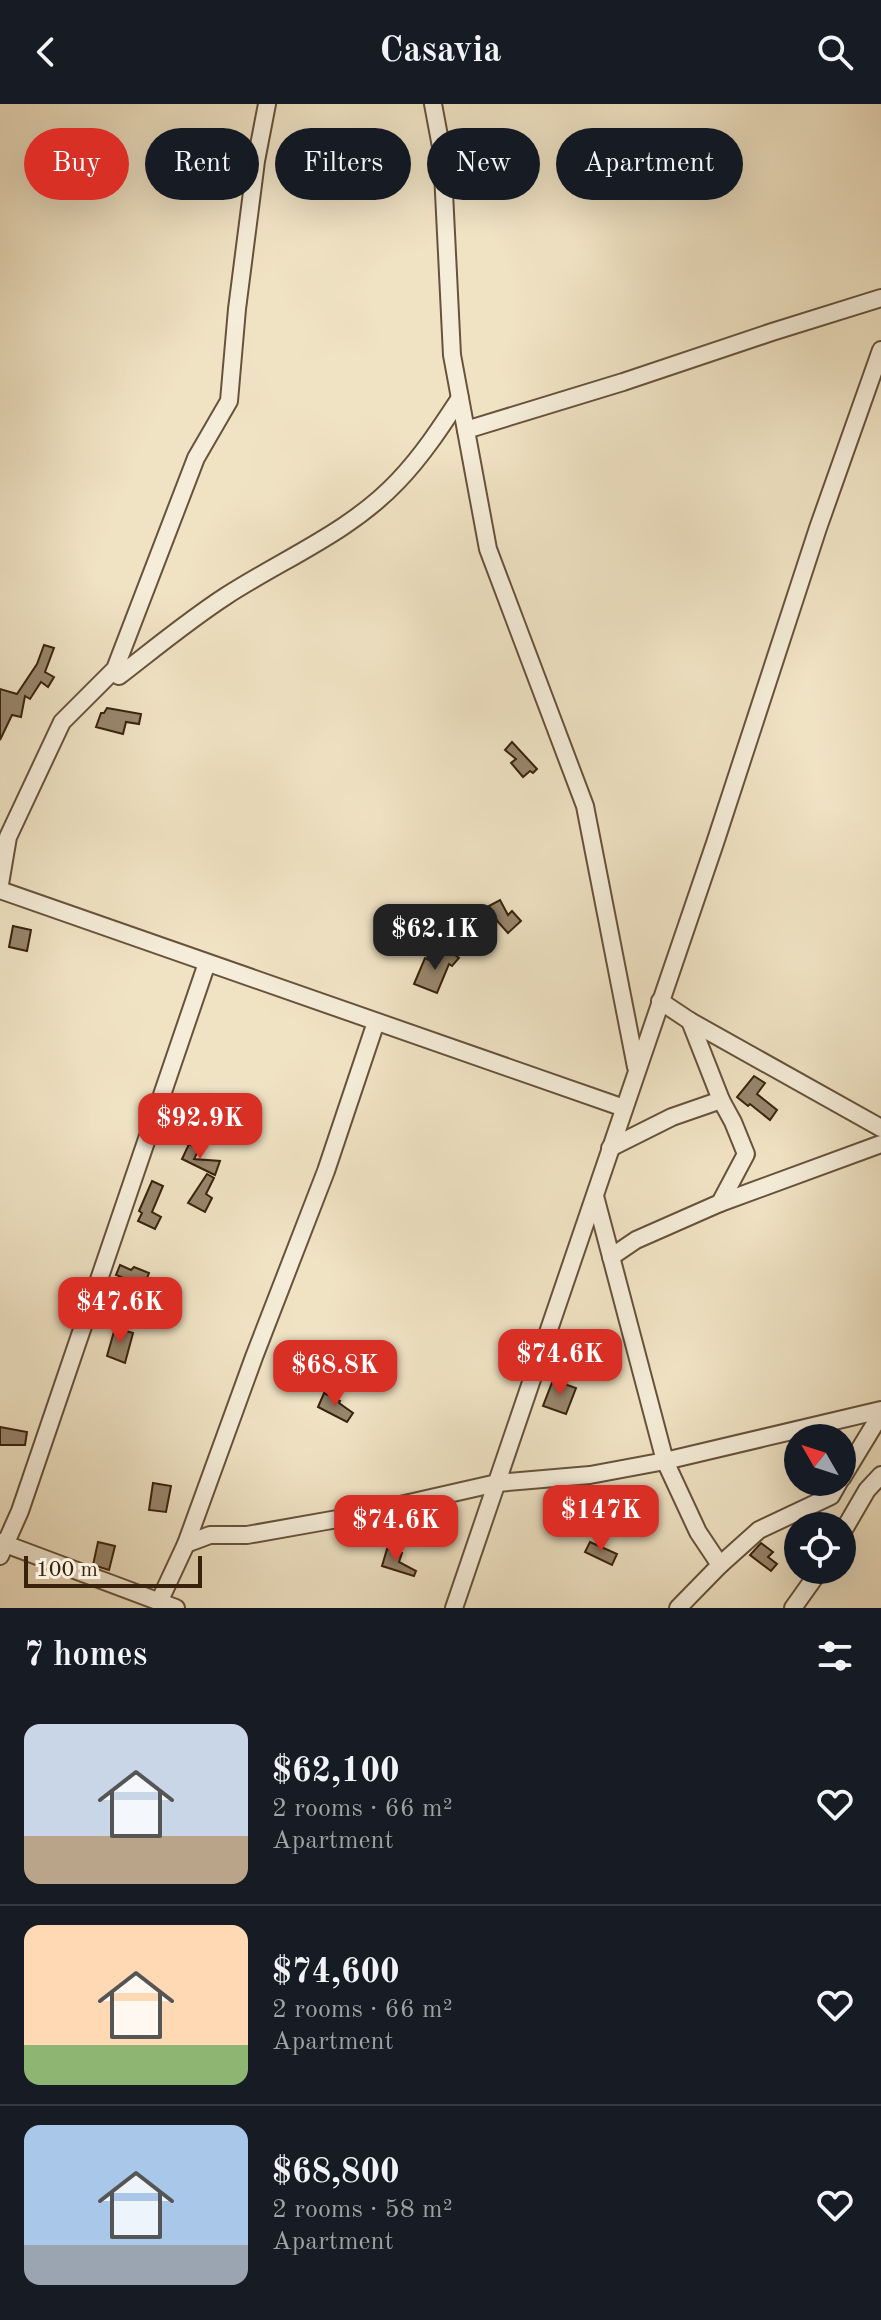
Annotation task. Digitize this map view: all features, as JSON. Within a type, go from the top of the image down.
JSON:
[{"type":"street","points":[[267,104],[256,161],[237,309],[229,401],[196,458],[115,669],[62,722],[8,837],[0,887],[207,963],[624,1108]]},
{"type":"street","points":[[433,104],[442,152],[452,355],[488,549],[585,806],[636,1069]]},
{"type":"street","points":[[466,430],[881,298]]},
{"type":"street","points":[[454,1608],[715,843],[818,528],[881,350]]},
{"type":"street","points":[[119,676],[226,596],[290,560],[367,508],[397,482],[437,433],[460,398]]},
{"type":"street","points":[[207,963],[20,1511],[2,1547],[168,1605],[186,1544],[326,1171],[376,1022]]},
{"type":"street","points":[[660,1001],[881,1128]]},
{"type":"street","points":[[690,1021],[746,1154],[720,1203]]},
{"type":"street","points":[[610,1148],[672,1117],[721,1100]]},
{"type":"street","points":[[611,1257],[636,1240],[720,1203],[881,1144]]},
{"type":"street","points":[[594,1195],[665,1461],[698,1532],[720,1565]]},
{"type":"street","points":[[186,1544],[210,1535],[247,1535],[316,1523],[497,1483],[590,1475],[665,1461],[881,1412]]},
{"type":"street","points":[[856,1454],[881,1412]]},
{"type":"street","points":[[854,1512],[867,1490],[881,1475]]},
{"type":"street","points":[[678,1608],[692,1600],[720,1565],[759,1530],[831,1496]]},
{"type":"street","points":[[793,1608],[810,1584]]},
{"type":"building","points":[[44,645],[54,648],[45,672],[54,677],[48,687],[41,682],[30,699],[25,696],[21,717],[12,715],[0,740],[0,689],[17,694],[37,664]]},
{"type":"building","points":[[107,708],[141,714],[139,724],[126,722],[123,734],[96,727],[101,713]]},
{"type":"building","points":[[512,742],[537,769],[533,773],[530,771],[523,777],[511,763],[516,759],[505,750]]},
{"type":"building","points":[[500,900],[508,915],[512,911],[521,921],[508,933],[489,906]]},
{"type":"building","points":[[13,926],[31,930],[27,951],[9,947]]},
{"type":"building","points":[[447,949],[459,958],[452,966],[449,964],[437,993],[414,984],[425,958],[436,963]]},
{"type":"building","points":[[754,1076],[765,1083],[757,1094],[777,1110],[770,1120],[737,1097]]},
{"type":"building","points":[[189,1144],[199,1149],[194,1159],[220,1161],[215,1175],[182,1159]]},
{"type":"building","points":[[207,1174],[214,1178],[206,1194],[212,1198],[205,1212],[188,1203]]},
{"type":"building","points":[[152,1181],[163,1186],[152,1212],[161,1217],[155,1229],[138,1221]]},
{"type":"building","points":[[120,1265],[149,1273],[144,1286],[116,1275]]},
{"type":"building","points":[[115,1328],[133,1333],[125,1363],[107,1356]]},
{"type":"building","points":[[553,1380],[576,1388],[566,1414],[543,1406]]},
{"type":"building","points":[[324,1393],[340,1401],[353,1413],[347,1422],[318,1407]]},
{"type":"building","points":[[0,1427],[27,1432],[25,1445],[0,1445]]},
{"type":"building","points":[[153,1483],[171,1486],[166,1512],[149,1510]]},
{"type":"building","points":[[98,1542],[115,1546],[109,1570],[93,1565]]},
{"type":"building","points":[[590,1542],[617,1554],[612,1565],[585,1552]]},
{"type":"building","points":[[761,1543],[773,1552],[768,1557],[777,1564],[771,1571],[750,1555]]},
{"type":"building","points":[[387,1549],[402,1553],[399,1562],[416,1571],[414,1576],[382,1566]]}]
